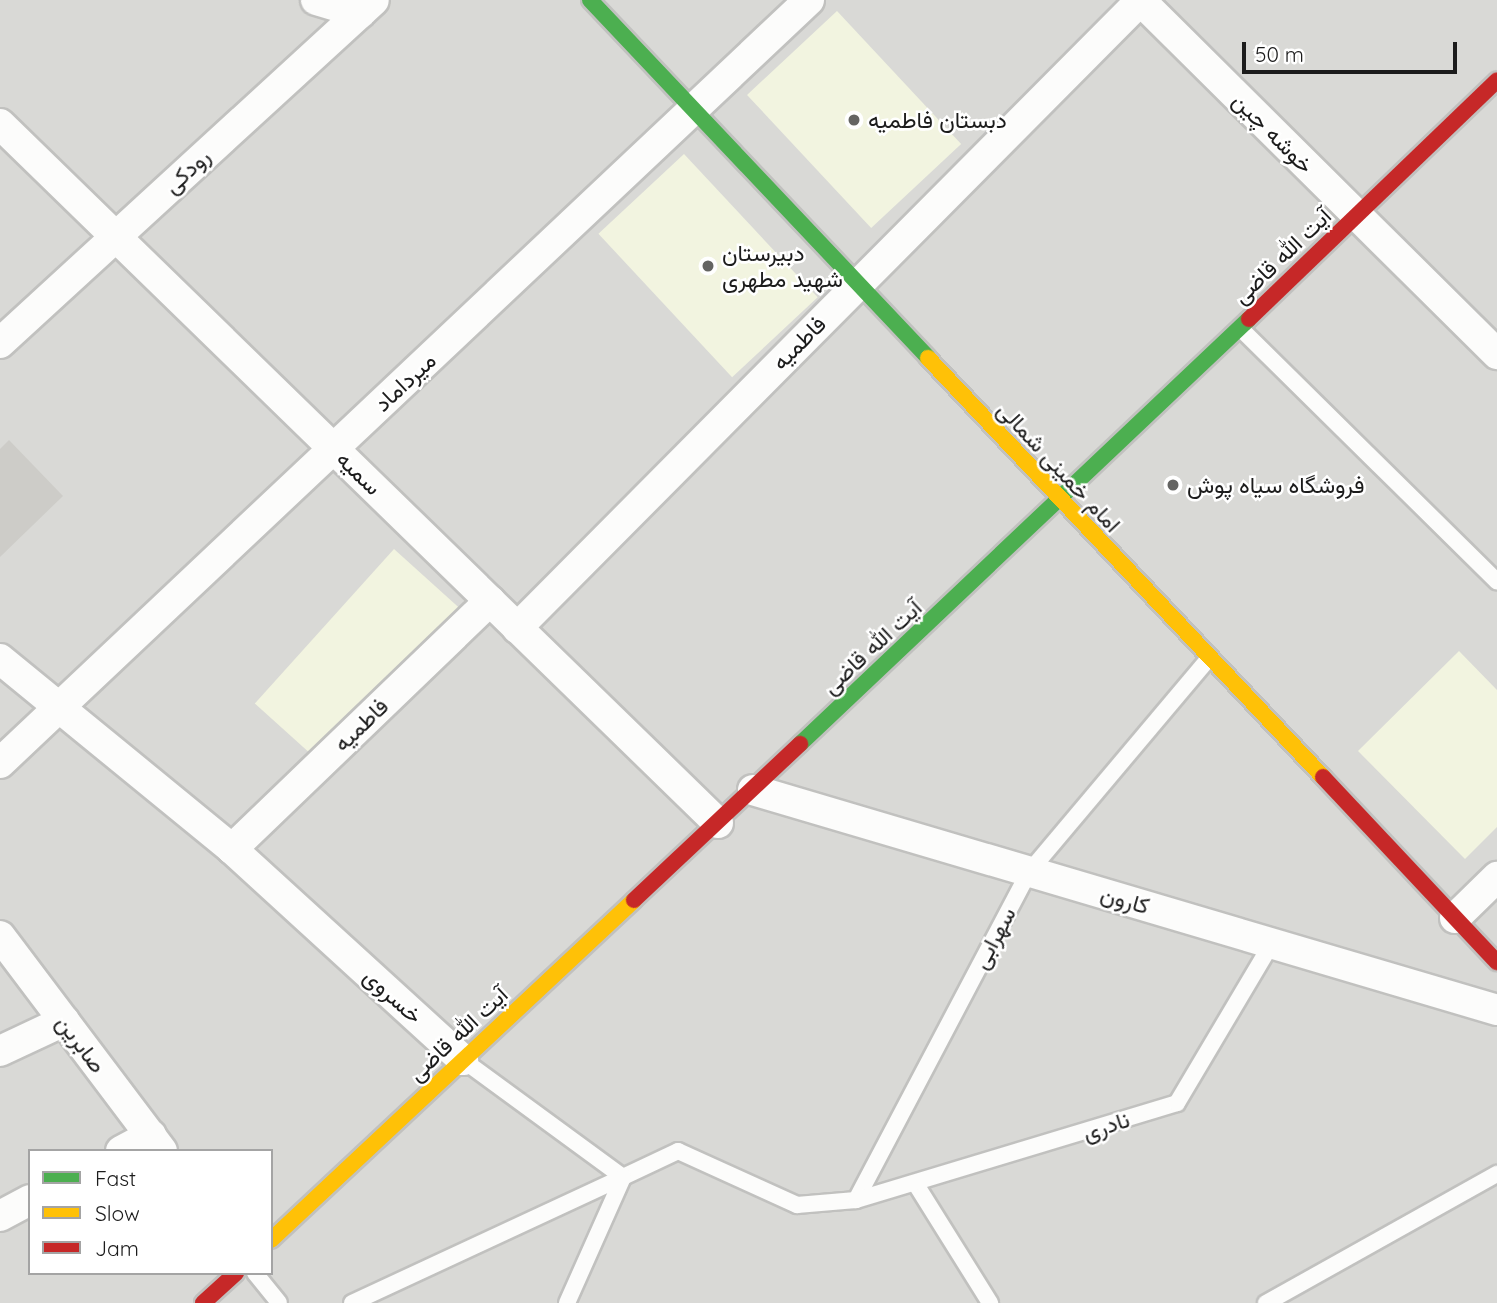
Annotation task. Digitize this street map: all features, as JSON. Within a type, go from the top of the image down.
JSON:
[{"type":"main road","name":"امام خمینی شمالی","points":[[590,0],[692,113],[1497,962]]},
{"type":"main road","name":"آیت الله قاضی","points":[[273,1238],[1060,501],[1497,79]]},
{"type":"main road","points":[[204,1303],[234,1275]]},
{"type":"street","points":[[316,0],[367,6]]},
{"type":"street","name":"میرداماد","points":[[0,763],[809,0]]},
{"type":"street","name":"خوشه چین","points":[[1140,0],[1497,354]]},
{"type":"street","name":"فاطمیه","points":[[517,628],[1140,0]]},
{"type":"street","name":"رودکی","points":[[0,343],[367,6]]},
{"type":"street","name":"سمیه","points":[[0,124],[718,823]]},
{"type":"street","name":"فاطمیه","points":[[232,849],[490,601]]},
{"type":"street","name":"خسروی","points":[[0,659],[57,709],[232,849],[463,1060]]},
{"type":"street","name":"کارون","points":[[753,790],[1497,1010]]},
{"type":"street","points":[[1455,918],[1497,877]]},
{"type":"street","name":"صابرین","points":[[0,936],[156,1143]]},
{"type":"street","points":[[0,1051],[64,1021]]},
{"type":"street","points":[[130,1149],[156,1143]]},
{"type":"street","points":[[0,1216],[28,1201]]},
{"type":"lane","points":[[1240,328],[1497,581]]},
{"type":"lane","name":"سهرابی","points":[[856,1200],[1029,872],[1209,658]]},
{"type":"lane","name":"نادری","points":[[856,1200],[917,1186],[1177,1103],[1272,943]]},
{"type":"lane","name":"خسروی","points":[[463,1060],[623,1177]]},
{"type":"lane","points":[[352,1303],[678,1151],[797,1205],[856,1200]]},
{"type":"lane","points":[[1266,1303],[1497,1174]]},
{"type":"lane","points":[[567,1303],[623,1177]]},
{"type":"lane","points":[[917,1186],[990,1303]]},
{"type":"lane","points":[[257,1275],[279,1303]]},
{"type":"shaded area","points":[[0,0],[1497,0],[1497,1303],[0,1303]]},
{"type":"shaded area","name":"دبستان فاطمیه","points":[[837,11],[961,144],[871,228],[747,95]]},
{"type":"shaded area","name":"دبیرستان شهید مطهری","points":[[684,154],[818,297],[732,377],[598,234]]},
{"type":"shaded area","points":[[394,549],[462,610],[322,764],[255,704]]},
{"type":"shaded area","points":[[1459,651],[1497,690],[1497,827],[1465,859],[1358,751]]},
{"type":"building","points":[[9,440],[63,496],[0,557],[0,449]]},
{"type":"traffic: fast","points":[[590,0],[928,358]]},
{"type":"traffic: fast","points":[[800,744],[1249,319]]},
{"type":"traffic: slow","points":[[928,358],[1323,777]]},
{"type":"traffic: slow","points":[[273,1238],[634,900]]},
{"type":"traffic: jam","points":[[1249,319],[1497,80]]},
{"type":"traffic: jam","points":[[634,900],[800,744]]},
{"type":"traffic: jam","points":[[1323,777],[1497,962]]},
{"type":"traffic: jam","points":[[203,1303],[234,1275]]},
{"type":"place","name":"دبستان فاطمیه","points":[[854,120]]},
{"type":"place","name":"دبیرستان شهید مطهری","points":[[708,266]]},
{"type":"place","name":"فروشگاه سیاه پوش","points":[[1173,485]]}]
